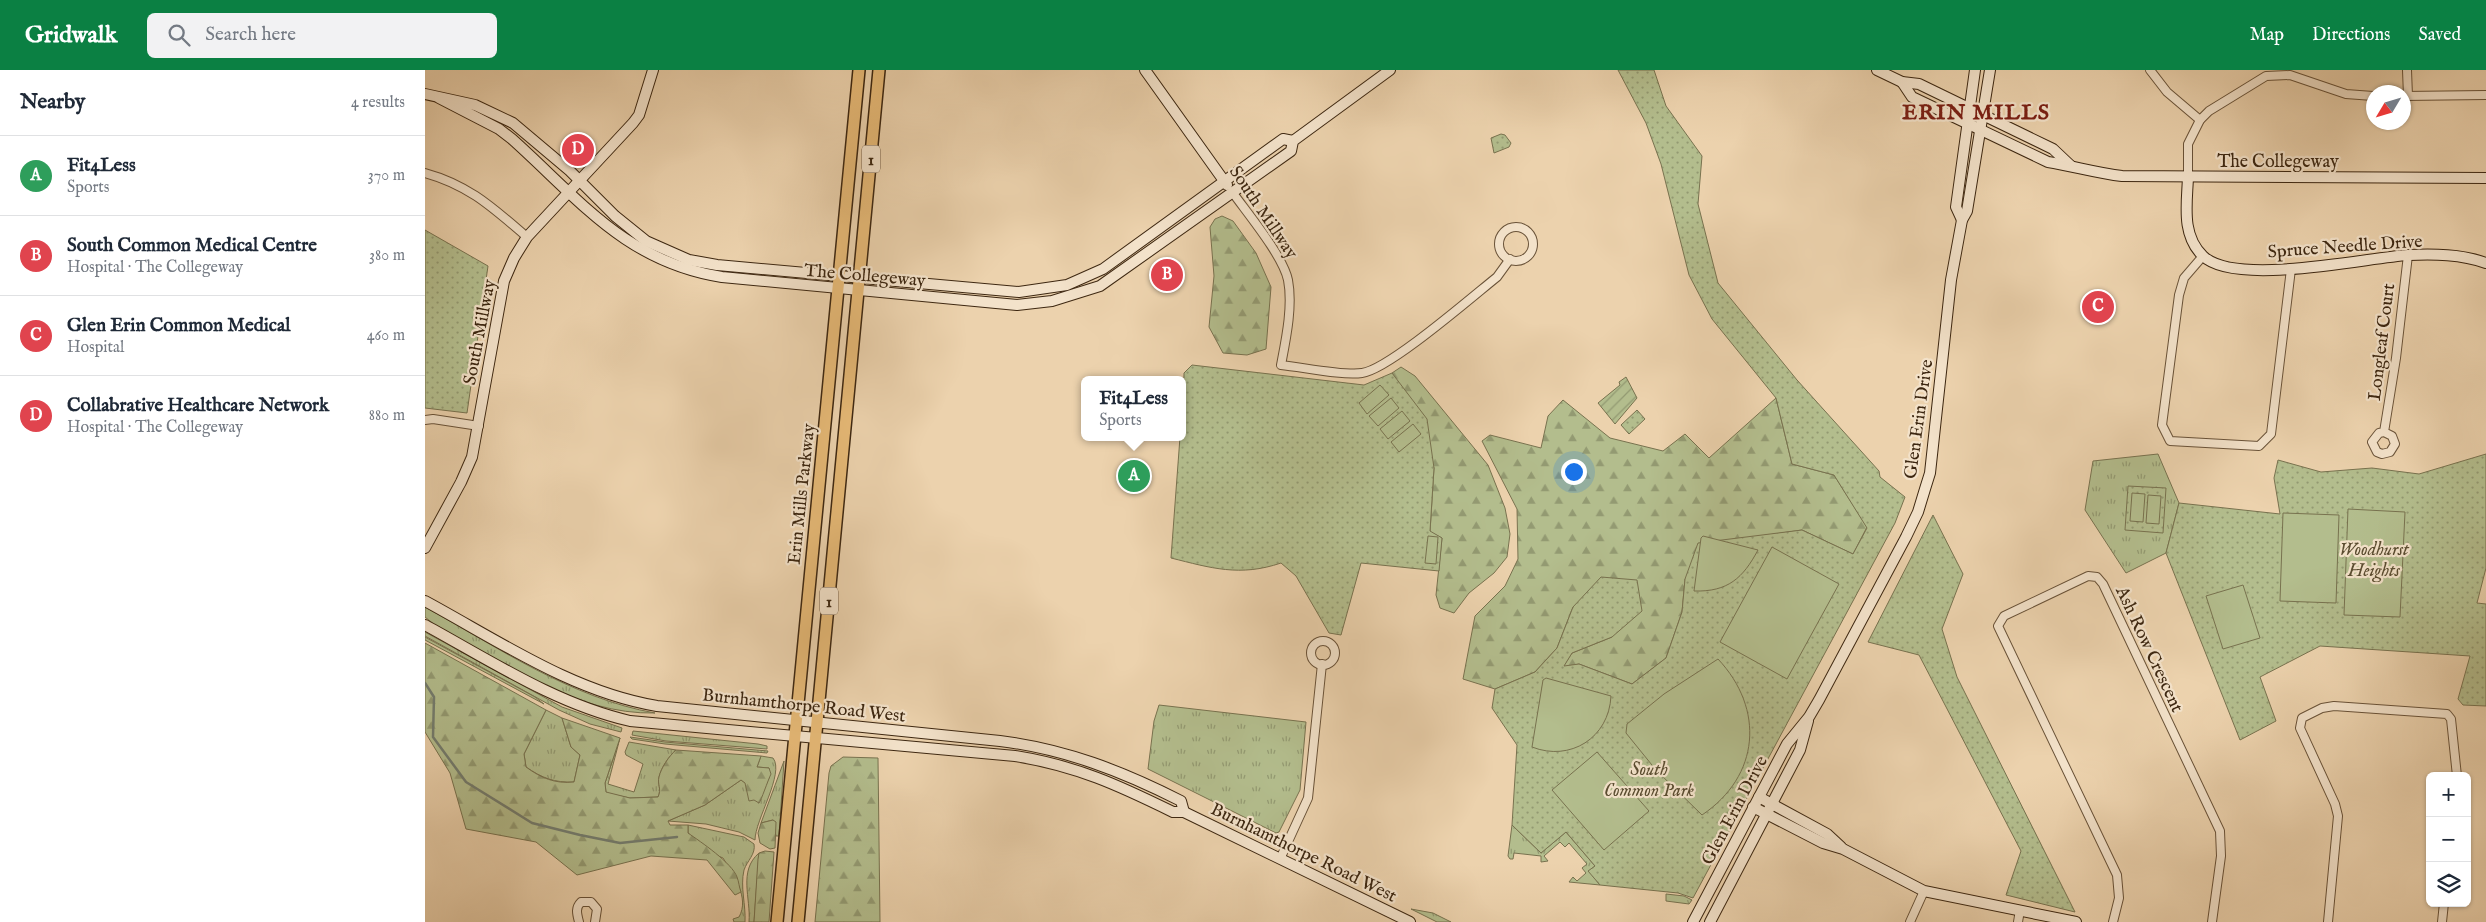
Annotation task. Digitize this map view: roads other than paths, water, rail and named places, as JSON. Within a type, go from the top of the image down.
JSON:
[{"type":"main road","name":"Erin Mills Parkway","points":[[777,922],[859,70]]},
{"type":"main road","name":"Erin Mills Parkway","points":[[798,922],[879,70]]},
{"type":"street","name":"South Millway","points":[[425,548],[467,470],[479,426],[504,281],[514,258],[527,237],[639,115],[653,70]]},
{"type":"street","name":"South Millway","points":[[1145,70],[1280,262],[1288,280],[1288,308],[1281,365],[1346,373],[1369,371],[1393,358],[1497,277],[1509,260]]},
{"type":"street","name":"The Collegeway","points":[[425,94],[475,105],[513,123],[631,230],[667,251],[689,260],[717,265],[1019,292],[1067,285],[1084,280],[1103,269],[1283,140],[1293,141],[1390,70]]},
{"type":"street","name":"The Collegeway","points":[[1877,70],[1902,82],[1919,84],[2053,149],[2071,166]]},
{"type":"street","name":"Glen Erin Drive","points":[[1962,220],[1956,207],[1975,70]]},
{"type":"street","name":"Glen Erin Drive","points":[[1693,922],[1787,744],[1809,717],[1918,512],[1929,474],[1949,294],[1962,220],[1967,211],[1984,116],[1989,70]]},
{"type":"street","points":[[2150,70],[2162,87],[2200,120]]},
{"type":"street","points":[[2406,85],[2407,70]]},
{"type":"street","points":[[2291,270],[2271,434],[2267,440],[2259,446],[2169,441],[2162,424],[2179,295],[2184,278],[2203,256],[2191,238],[2186,222],[2188,144],[2200,120],[2209,111],[2265,73],[2290,75],[2346,94],[2366,95]]},
{"type":"street","name":"The Collegeway","points":[[1902,82],[1912,97],[2048,162],[2071,166],[2093,173],[2123,176],[2187,177],[2486,178]]},
{"type":"street","points":[[2411,96],[2486,95]]},
{"type":"street","name":"The Collegeway","points":[[439,98],[499,129],[598,218],[636,248],[685,270],[722,277],[1017,305],[1052,301],[1100,286],[1291,151],[1293,141]]},
{"type":"street","points":[[425,173],[448,179],[467,188],[527,237]]},
{"type":"street","points":[[1511,228],[1521,228],[1529,234],[1532,248],[1526,257],[1521,260],[1509,260],[1499,248],[1500,238],[1511,228]]},
{"type":"street","name":"Spruce Needle Drive","points":[[2203,256],[2215,264],[2231,268],[2291,270],[2407,255],[2467,256],[2486,263]]},
{"type":"street","name":"Longleaf Court","points":[[2384,432],[2396,358],[2407,255]]},
{"type":"street","points":[[425,420],[433,419],[479,426]]},
{"type":"street","name":"Ash Row Crescent","points":[[2113,922],[2119,898],[2117,875],[1999,626],[2004,616],[2087,576],[2097,578],[2103,584],[2220,831],[2221,856],[2212,922]]},
{"type":"street","name":"Burnhamthorpe Road West","points":[[425,601],[577,683],[615,698],[657,706],[999,741],[1054,750],[1109,767],[1148,784],[1181,801],[1183,812]]},
{"type":"street","name":"Burnhamthorpe Road West","points":[[425,625],[547,692],[604,714],[654,725],[1037,759],[1104,778],[1173,812],[1183,812],[1281,857],[1410,922]]},
{"type":"street","points":[[1281,857],[1308,798],[1322,664]]},
{"type":"street","points":[[2328,922],[2338,816],[2335,804],[2300,728],[2302,718],[2322,708],[2334,706],[2447,714],[2451,719],[2457,772]]},
{"type":"street","name":"Glen Erin Drive","points":[[1710,922],[1800,750],[1809,717]]},
{"type":"street","points":[[1759,797],[1827,834],[1843,849]]},
{"type":"street","points":[[1753,807],[1823,843],[1843,849],[1924,891],[2076,922]]},
{"type":"street","points":[[1910,922],[1924,891]]},
{"type":"street","points":[[579,922],[577,910],[579,905],[581,902],[591,902],[597,909],[595,922]]},
{"type":"street","points":[[2442,922],[2444,907]]},
{"type":"street","points":[[2018,922],[2020,910]]},
{"type":"waterway","points":[[425,683],[434,697],[433,737],[466,782],[532,823],[620,843],[677,837]]},
{"type":"place","name":"Collabrative Healthcare Network","points":[[578,150]]},
{"type":"place","name":"South Common Medical Centre","points":[[1167,275]]},
{"type":"place","name":"Glen Erin Common Medical","points":[[2098,307]]},
{"type":"place","name":"Fit4Less","points":[[1134,476]]},
{"type":"district","name":"ERIN MILLS","points":[[1976,111]]},
{"type":"park label","name":"Woodhurst Heights","points":[[2374,559]]},
{"type":"park label","name":"South Common Park","points":[[1649,780]]}]
